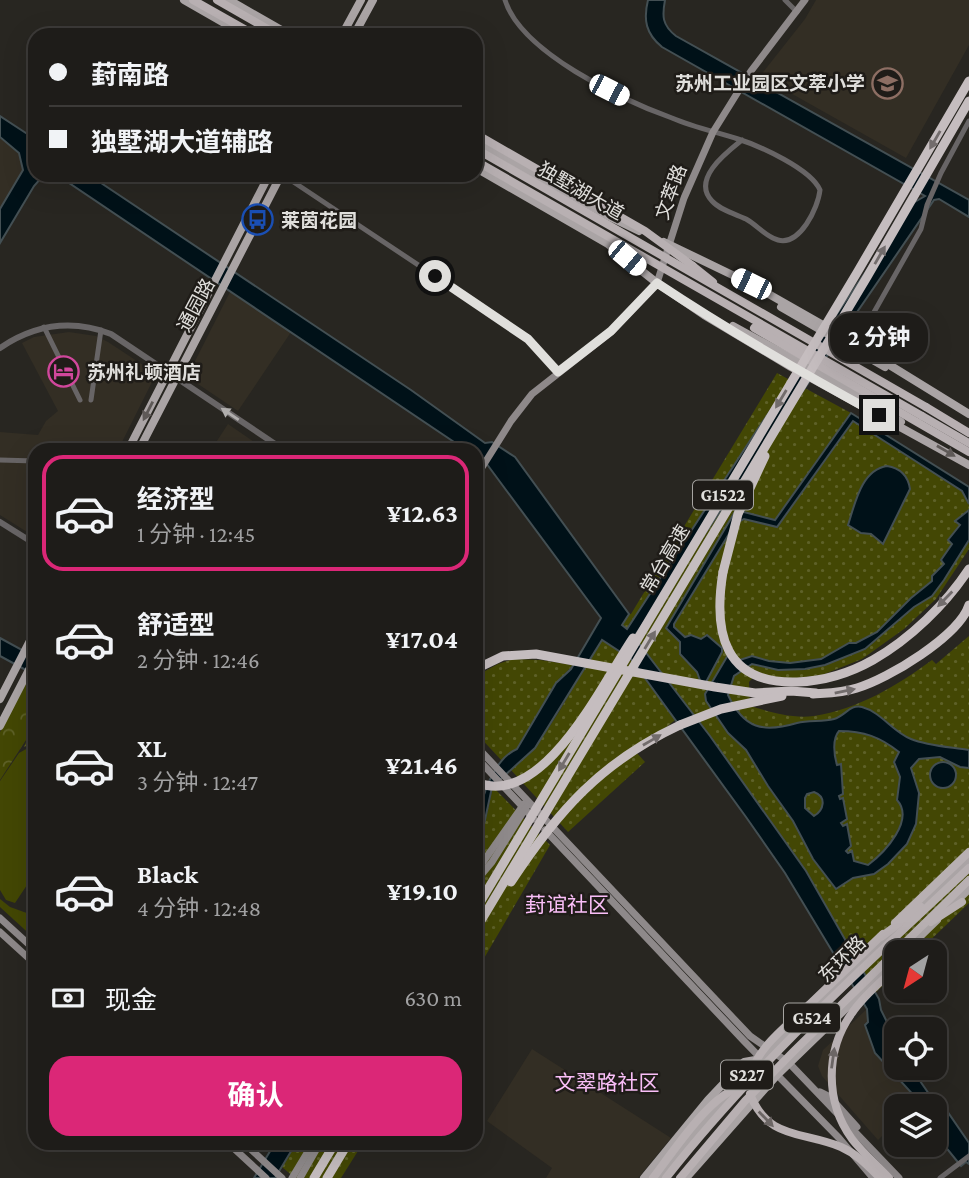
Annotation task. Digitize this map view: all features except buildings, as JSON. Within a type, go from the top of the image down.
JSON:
[{"type":"highway","points":[[194,0],[243,28]]},
{"type":"highway","points":[[218,0],[266,28]]},
{"type":"highway","name":"常台高速","points":[[483,897],[969,81]]},
{"type":"highway","name":"常台高速","points":[[483,919],[969,102]]},
{"type":"highway","points":[[483,138],[645,231],[729,295]]},
{"type":"highway","name":"独墅湖大道","points":[[483,153],[969,432]]},
{"type":"highway","name":"独墅湖大道","points":[[483,165],[969,443]]},
{"type":"highway","points":[[643,257],[702,298],[969,452]]},
{"type":"highway","points":[[813,681],[774,682],[759,678],[737,662],[723,635],[719,611],[720,590],[729,543],[743,503],[765,457],[838,334],[867,276]]},
{"type":"highway","points":[[483,661],[501,652],[535,650],[749,689],[775,688],[813,681],[858,667],[883,653],[918,626],[947,597],[969,569]]},
{"type":"highway","points":[[483,784],[513,785],[545,763],[576,725],[668,587]]},
{"type":"highway","points":[[483,666],[503,656],[536,654],[749,689],[840,693],[859,688],[903,667],[954,626],[969,605]]},
{"type":"highway","points":[[483,921],[552,823],[596,779],[624,757],[661,734],[703,716],[753,702],[816,693]]},
{"type":"highway","points":[[880,1178],[862,1160],[843,1148],[774,1127],[763,1118],[750,1093],[749,1082],[753,1067],[767,1045],[969,852]]},
{"type":"highway","points":[[881,937],[952,890],[969,864]]},
{"type":"highway","name":"G524","points":[[666,1178],[737,1094],[785,1044],[952,890],[969,884]]},
{"type":"highway","name":"G524","points":[[680,1178],[746,1101],[916,931],[952,890]]},
{"type":"highway","points":[[911,940],[916,931],[969,896]]},
{"type":"highway","points":[[884,979],[859,1003],[848,1019],[837,1039],[832,1072],[836,1103],[844,1126],[855,1142],[889,1178]]},
{"type":"highway","points":[[655,1178],[701,1118],[722,1095],[733,1090]]},
{"type":"highway","points":[[314,1178],[331,1150]]},
{"type":"highway","points":[[327,1178],[344,1150]]},
{"type":"main road","points":[[184,0],[233,28]]},
{"type":"main road","points":[[229,0],[278,28]]},
{"type":"main road","points":[[346,28],[361,0]]},
{"type":"main road","points":[[358,28],[373,0]]},
{"type":"main road","name":"文萃路","points":[[483,466],[533,394],[611,331],[657,283],[688,187],[713,132],[751,71],[805,0]]},
{"type":"main road","points":[[483,145],[619,222],[718,268],[969,414]]},
{"type":"main road","points":[[483,171],[619,251],[681,299],[969,465]]},
{"type":"main road","name":"通园路","points":[[218,286],[225,262],[265,182]]},
{"type":"main road","name":"通园路","points":[[132,443],[278,182]]},
{"type":"main road","points":[[619,251],[644,255],[668,244]]},
{"type":"main road","points":[[842,340],[856,344],[952,404]]},
{"type":"main road","name":"通园路","points":[[142,443],[172,375]]},
{"type":"main road","points":[[0,699],[28,645]]},
{"type":"main road","points":[[0,726],[28,671]]},
{"type":"main road","points":[[483,756],[492,769]]},
{"type":"main road","points":[[483,762],[503,780],[761,1059],[839,1138],[873,1178]]},
{"type":"main road","points":[[483,863],[525,806]]},
{"type":"main road","points":[[483,872],[492,862],[525,806]]},
{"type":"main road","points":[[525,806],[750,1036],[789,1063],[899,1178]]},
{"type":"main road","name":"东环路","points":[[655,1178],[769,1051],[969,864]]},
{"type":"main road","points":[[915,940],[969,884]]},
{"type":"main road","points":[[0,918],[28,944]]},
{"type":"main road","points":[[0,932],[28,958]]},
{"type":"main road","name":"东环路","points":[[686,1178],[777,1074],[884,973]]},
{"type":"main road","points":[[644,1178],[708,1100],[744,1062],[761,1059]]},
{"type":"main road","points":[[816,1090],[830,1097],[863,1133],[867,1144]]},
{"type":"main road","points":[[236,1150],[266,1178]]},
{"type":"main road","points":[[252,1150],[281,1177]]},
{"type":"main road","points":[[292,1178],[309,1150]]},
{"type":"main road","points":[[300,1178],[316,1150]]},
{"type":"street","points":[[505,0],[512,17],[527,36],[578,72],[651,110],[743,140],[782,159],[818,186],[818,199],[810,219],[787,240],[779,241],[771,237],[752,223],[717,205],[708,196],[706,184],[714,166],[723,155],[743,140]]},
{"type":"street","points":[[785,0],[797,12]]},
{"type":"street","points":[[856,344],[922,229],[927,205],[969,121]]},
{"type":"street","points":[[293,182],[522,334],[558,372]]},
{"type":"street","points":[[0,348],[44,327],[62,324],[101,330],[111,334],[274,443]]},
{"type":"street","points":[[44,327],[80,400]]},
{"type":"street","points":[[91,400],[101,330]]},
{"type":"street","points":[[0,460],[28,461]]},
{"type":"street","points":[[0,522],[28,540]]},
{"type":"street","points":[[940,1178],[969,1156]]},
{"type":"shaded area","points":[[648,0],[665,0],[664,20],[676,36],[969,200],[969,217],[939,199],[934,200],[634,637],[710,736],[806,871],[879,999],[884,1017],[884,1063],[875,1053],[865,1025],[868,1022],[867,1009],[785,873],[631,659],[602,640],[535,748],[492,787],[483,829],[483,798],[492,775],[507,755],[517,749],[556,683],[571,669],[601,618],[483,461],[483,443],[456,443],[67,182],[99,182],[411,390],[485,443],[492,442],[515,457],[629,614],[622,625],[627,629],[757,430],[913,203],[925,196],[662,47],[652,37],[647,26]]},
{"type":"shaded area","name":"苏州工业园区文萃小学","points":[[816,0],[969,0],[969,45],[906,158],[760,76],[805,19]]},
{"type":"shaded area","points":[[0,116],[28,134],[28,182],[38,182],[0,243],[0,209],[23,170],[19,153],[0,137]]},
{"type":"shaded area","points":[[0,137],[19,153],[23,170],[0,209]]},
{"type":"shaded area","points":[[230,292],[291,332],[238,411],[195,382],[190,371]]},
{"type":"shaded area","points":[[69,332],[96,336],[146,367],[154,378],[122,443],[28,443],[28,533],[0,515],[0,432],[38,435],[46,421],[58,411],[22,343],[34,337]]},
{"type":"shaded area","points":[[851,413],[969,487],[969,504],[962,491],[853,421],[777,527],[744,519],[735,524],[674,624],[685,637],[691,635],[701,639],[707,635],[722,648],[705,684],[701,683],[697,672],[680,654],[680,642],[666,628],[736,510],[775,520]]},
{"type":"shaded area","points":[[228,424],[256,443],[216,443]]},
{"type":"shaded area","points":[[887,466],[903,473],[910,489],[883,544],[871,534],[861,533],[848,525],[865,481],[878,469]]},
{"type":"shaded area","points":[[969,510],[969,540],[944,580],[932,596],[914,607],[865,649],[825,665],[805,669],[778,670],[752,664],[734,676],[728,695],[741,715],[756,726],[774,728],[829,720],[838,718],[854,707],[862,707],[911,739],[969,750],[969,768],[960,767],[940,757],[919,759],[911,768],[919,793],[916,824],[907,844],[874,874],[853,878],[836,889],[813,859],[793,821],[746,750],[728,733],[706,701],[705,694],[728,655],[740,660],[752,656],[790,663],[821,659],[849,643],[856,643],[877,632],[932,581],[932,576],[944,564],[941,560],[952,544],[948,540],[960,525],[955,521]],"holes":[[[839,731],[871,736],[899,752],[894,762],[900,777],[897,800],[902,808],[900,826],[889,844],[868,865],[854,861],[852,851],[846,851],[851,846],[847,824],[843,826],[841,823],[847,819],[843,798],[840,799],[839,796],[843,794],[841,764],[837,765],[834,752],[835,738]],[[814,792],[821,797],[823,804],[814,816],[805,808],[807,794]]]},
{"type":"shaded area","points":[[0,638],[28,653],[28,671],[0,656]]},
{"type":"shaded area","points":[[943,762],[953,765],[956,775],[953,785],[943,788],[933,785],[930,775],[933,765]]},
{"type":"shaded area","points":[[867,1009],[868,1022],[884,1050],[884,1080],[902,1080],[913,1094],[884,1094],[884,1134],[878,1140],[822,1076],[818,1066],[823,1050]]},
{"type":"shaded area","points":[[532,1049],[671,1138],[638,1178],[546,1178],[552,1168],[487,1121]]},
{"type":"shaded area","points":[[900,1080],[919,1080],[929,1094],[913,1094]]},
{"type":"shaded area","points":[[947,1111],[969,1143],[969,1164],[966,1162],[961,1166],[947,1149]]},
{"type":"shaded area","points":[[271,1150],[292,1150],[275,1178],[254,1178]]},
{"type":"green space","points":[[777,373],[851,413],[848,418],[969,495],[969,549],[936,599],[904,629],[862,659],[822,675],[781,680],[758,672],[749,682],[750,706],[798,717],[830,713],[876,695],[932,660],[936,664],[969,636],[969,903],[930,940],[884,940],[884,984],[875,993],[806,871],[622,625]]},
{"type":"green space","points":[[601,639],[631,659],[675,720],[636,752],[645,762],[568,832],[511,770],[550,726]]},
{"type":"green space","points":[[513,659],[573,665],[556,683],[517,749],[503,762],[483,741],[483,672]]},
{"type":"green space","points":[[28,679],[28,737],[0,780],[0,732]]},
{"type":"green space","points":[[28,748],[28,884],[15,903],[6,900],[0,890],[0,781],[19,753]]},
{"type":"green space","points":[[493,787],[550,845],[483,960],[483,830]]},
{"type":"green space","points":[[0,899],[10,907],[28,913],[28,933],[0,907]]},
{"type":"green space","points":[[292,1150],[359,1150],[341,1178],[295,1178],[282,1167]]},
{"type":"place","name":"苏州工业园区文萃小学","points":[[888,83]]},
{"type":"place","name":"莱茵花园","points":[[258,220]]},
{"type":"place","name":"苏州礼顿酒店","points":[[64,372]]},
{"type":"district","name":"葑谊社区","points":[[567,905]]},
{"type":"district","name":"文翠路社区","points":[[607,1083]]},
{"type":"route","points":[[435,276],[528,339],[558,372],[611,331],[637,307],[657,283],[791,367],[879,415]]}]
